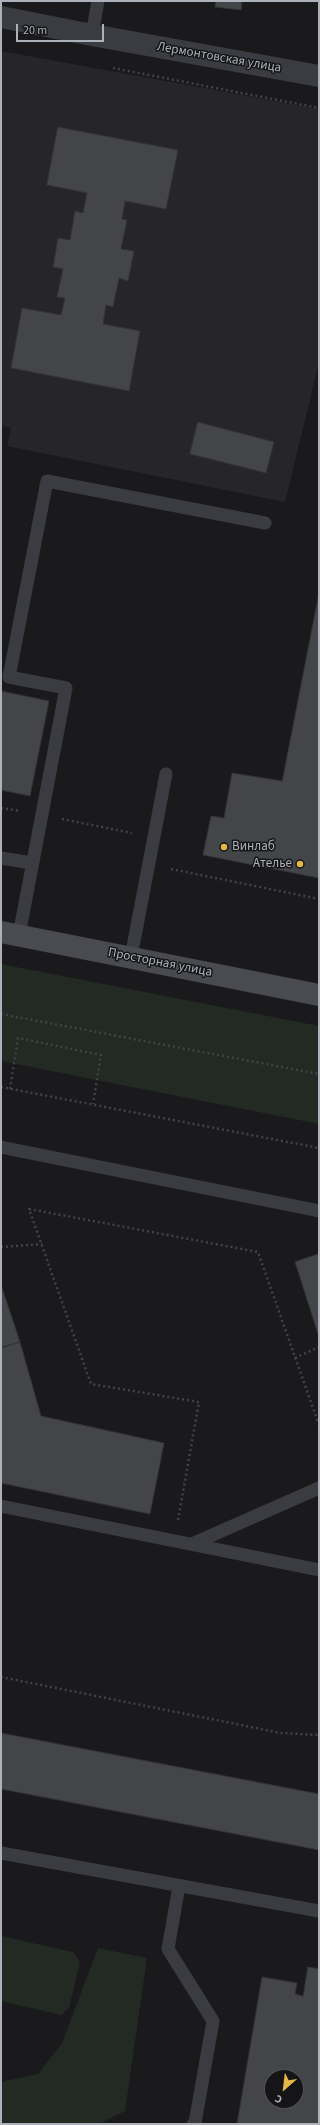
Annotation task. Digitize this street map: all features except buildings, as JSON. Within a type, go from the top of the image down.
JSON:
[{"type":"main road","name":"Просторная улица","points":[[10,934],[319,995]]},
{"type":"street","name":"Лермонтовская улица","points":[[1,16],[92,35],[319,76]]},
{"type":"lane","points":[[92,35],[98,1]]},
{"type":"lane","points":[[10,934],[32,864],[66,688],[9,677],[47,481],[264,522]]},
{"type":"lane","points":[[131,957],[166,774]]},
{"type":"lane","points":[[1,858],[32,864]]},
{"type":"lane","points":[[1,1147],[319,1211]]},
{"type":"lane","points":[[192,1544],[319,1488]]},
{"type":"lane","points":[[1,1506],[319,1570]]},
{"type":"lane","points":[[1,1852],[319,1911]]},
{"type":"lane","points":[[179,1886],[168,1949],[213,2021],[195,2123],[193,2124]]},
{"type":"path","points":[[110,67],[319,108]]},
{"type":"path","points":[[1,808],[154,837]]},
{"type":"path","points":[[148,865],[319,899]]},
{"type":"path","points":[[1,1014],[319,1074]]},
{"type":"path","points":[[10,1088],[18,1038],[101,1054],[93,1104]]},
{"type":"path","points":[[1,1087],[319,1148]]},
{"type":"path","points":[[175,1541],[199,1402],[91,1384],[29,1209],[258,1252],[319,1426]]},
{"type":"path","points":[[1,1247],[42,1244]]},
{"type":"path","points":[[295,1358],[319,1347]]},
{"type":"path","points":[[1,1677],[281,1733],[319,1735]]},
{"type":"shaded area","points":[[1,51],[319,109],[319,363],[285,502],[7,446],[11,428],[1,425]]},
{"type":"shaded area","points":[[1,964],[319,1026],[319,1124],[1,1061]]},
{"type":"shaded area","points":[[1,1936],[73,1952],[80,1962],[69,2008],[61,2015],[1,2001]]},
{"type":"shaded area","points":[[98,1948],[147,1958],[125,2111],[99,2124],[1,2124],[1,2082],[38,2074],[62,2043]]},
{"type":"place","name":"Винлаб","points":[[224,847]]},
{"type":"place","name":"Ателье","points":[[300,864]]}]
